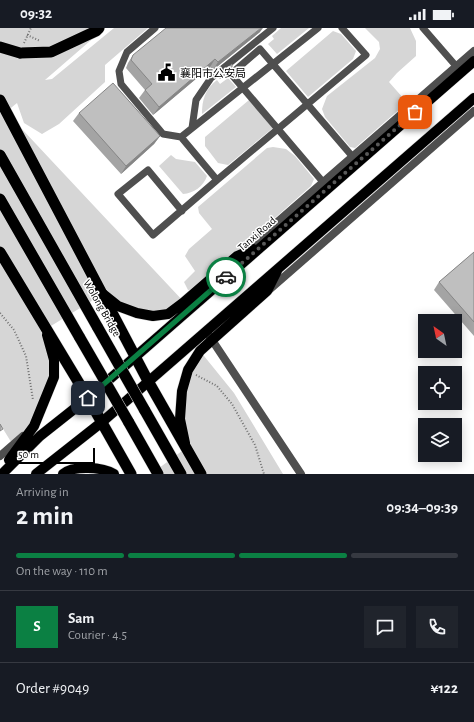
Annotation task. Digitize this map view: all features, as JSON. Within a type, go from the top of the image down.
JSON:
[{"type":"highway","points":[[0,47],[20,53],[51,52],[99,28]]},
{"type":"highway","points":[[0,100],[103,294],[134,356],[201,474]]},
{"type":"highway","name":"Wolong Bridge","points":[[0,155],[181,474]]},
{"type":"highway","points":[[0,199],[158,474]]},
{"type":"highway","points":[[0,252],[45,329],[88,398],[131,474]]},
{"type":"main road","name":"Tanxi Road","points":[[2,474],[40,436],[88,398],[134,356],[474,61]]},
{"type":"main road","points":[[36,474],[102,422],[474,98]]},
{"type":"main road","points":[[103,294],[118,306],[137,313],[153,316],[168,314],[237,256],[262,245]]},
{"type":"main road","points":[[186,448],[180,419],[182,391],[188,370],[200,351],[267,291],[279,267]]},
{"type":"main road","points":[[0,470],[34,426],[54,377],[54,360],[45,329]]},
{"type":"main road","points":[[63,474],[67,471],[94,468],[109,471],[114,474]]},
{"type":"street","points":[[237,256],[474,51]]},
{"type":"street","points":[[267,291],[474,111]]},
{"type":"street","points":[[206,331],[301,474]]},
{"type":"street","points":[[0,456],[34,426]]},
{"type":"lane","points":[[155,28],[127,52],[119,71],[121,84],[163,134],[181,137],[217,180]]},
{"type":"lane","points":[[192,128],[196,100],[211,78],[273,28]]},
{"type":"lane","points":[[181,137],[318,28]]},
{"type":"lane","points":[[182,210],[148,170],[118,194],[153,236],[217,180],[366,56],[342,28]]},
{"type":"lane","points":[[423,28],[456,66]]},
{"type":"lane","points":[[323,182],[231,74],[260,49],[352,156]]},
{"type":"path","points":[[188,370],[216,386],[232,404],[255,445],[264,474]]},
{"type":"shaded area","points":[[0,28],[105,28],[45,80],[52,79],[114,28],[148,28],[105,65],[105,82],[59,124],[42,134],[24,123],[17,103],[6,112],[184,302],[153,316],[103,294],[46,329],[54,360],[37,423],[13,445],[0,424]]},
{"type":"shaded area","points":[[281,28],[309,28],[277,54],[268,44],[274,39],[272,36]]},
{"type":"shaded area","points":[[365,28],[410,28],[416,41],[416,56],[389,82],[404,99],[402,107],[355,148],[350,147],[325,117],[322,109],[327,96],[375,58],[380,49],[379,42]]},
{"type":"shaded area","points":[[333,31],[341,34],[356,51],[353,59],[308,97],[286,71]]},
{"type":"shaded area","points":[[228,78],[236,87],[202,114],[204,99],[207,91],[217,80],[220,84]]},
{"type":"shaded area","points":[[249,100],[273,128],[228,165],[218,163],[205,146],[205,137]]},
{"type":"shaded area","points":[[273,147],[286,149],[295,156],[314,179],[311,186],[195,289],[188,290],[184,282],[195,271],[185,256],[189,249],[212,229],[199,213],[198,207],[267,148]]},
{"type":"shaded area","points":[[171,155],[176,159],[195,162],[207,176],[201,186],[194,191],[183,194],[159,166]]},
{"type":"shaded area","points":[[200,351],[234,393],[283,474],[151,474],[186,448],[182,391]]},
{"type":"building","name":"襄阳市公安局","points":[[166,28],[261,28],[218,62],[215,59],[159,107],[145,90],[152,84],[131,60],[133,55]]},
{"type":"building","points":[[232,64],[232,67],[226,72],[225,70]]},
{"type":"building","points":[[113,83],[160,136],[126,166],[79,113]]},
{"type":"building","points":[[474,252],[474,322],[439,282]]},
{"type":"building","points":[[0,424],[3,429],[0,431]]},
{"type":"way so far","points":[[226,277],[415,112]]},
{"type":"place","name":"襄阳市公安局","points":[[167,73]]},
{"type":"route","points":[[88,398],[134,356],[226,277]]}]
